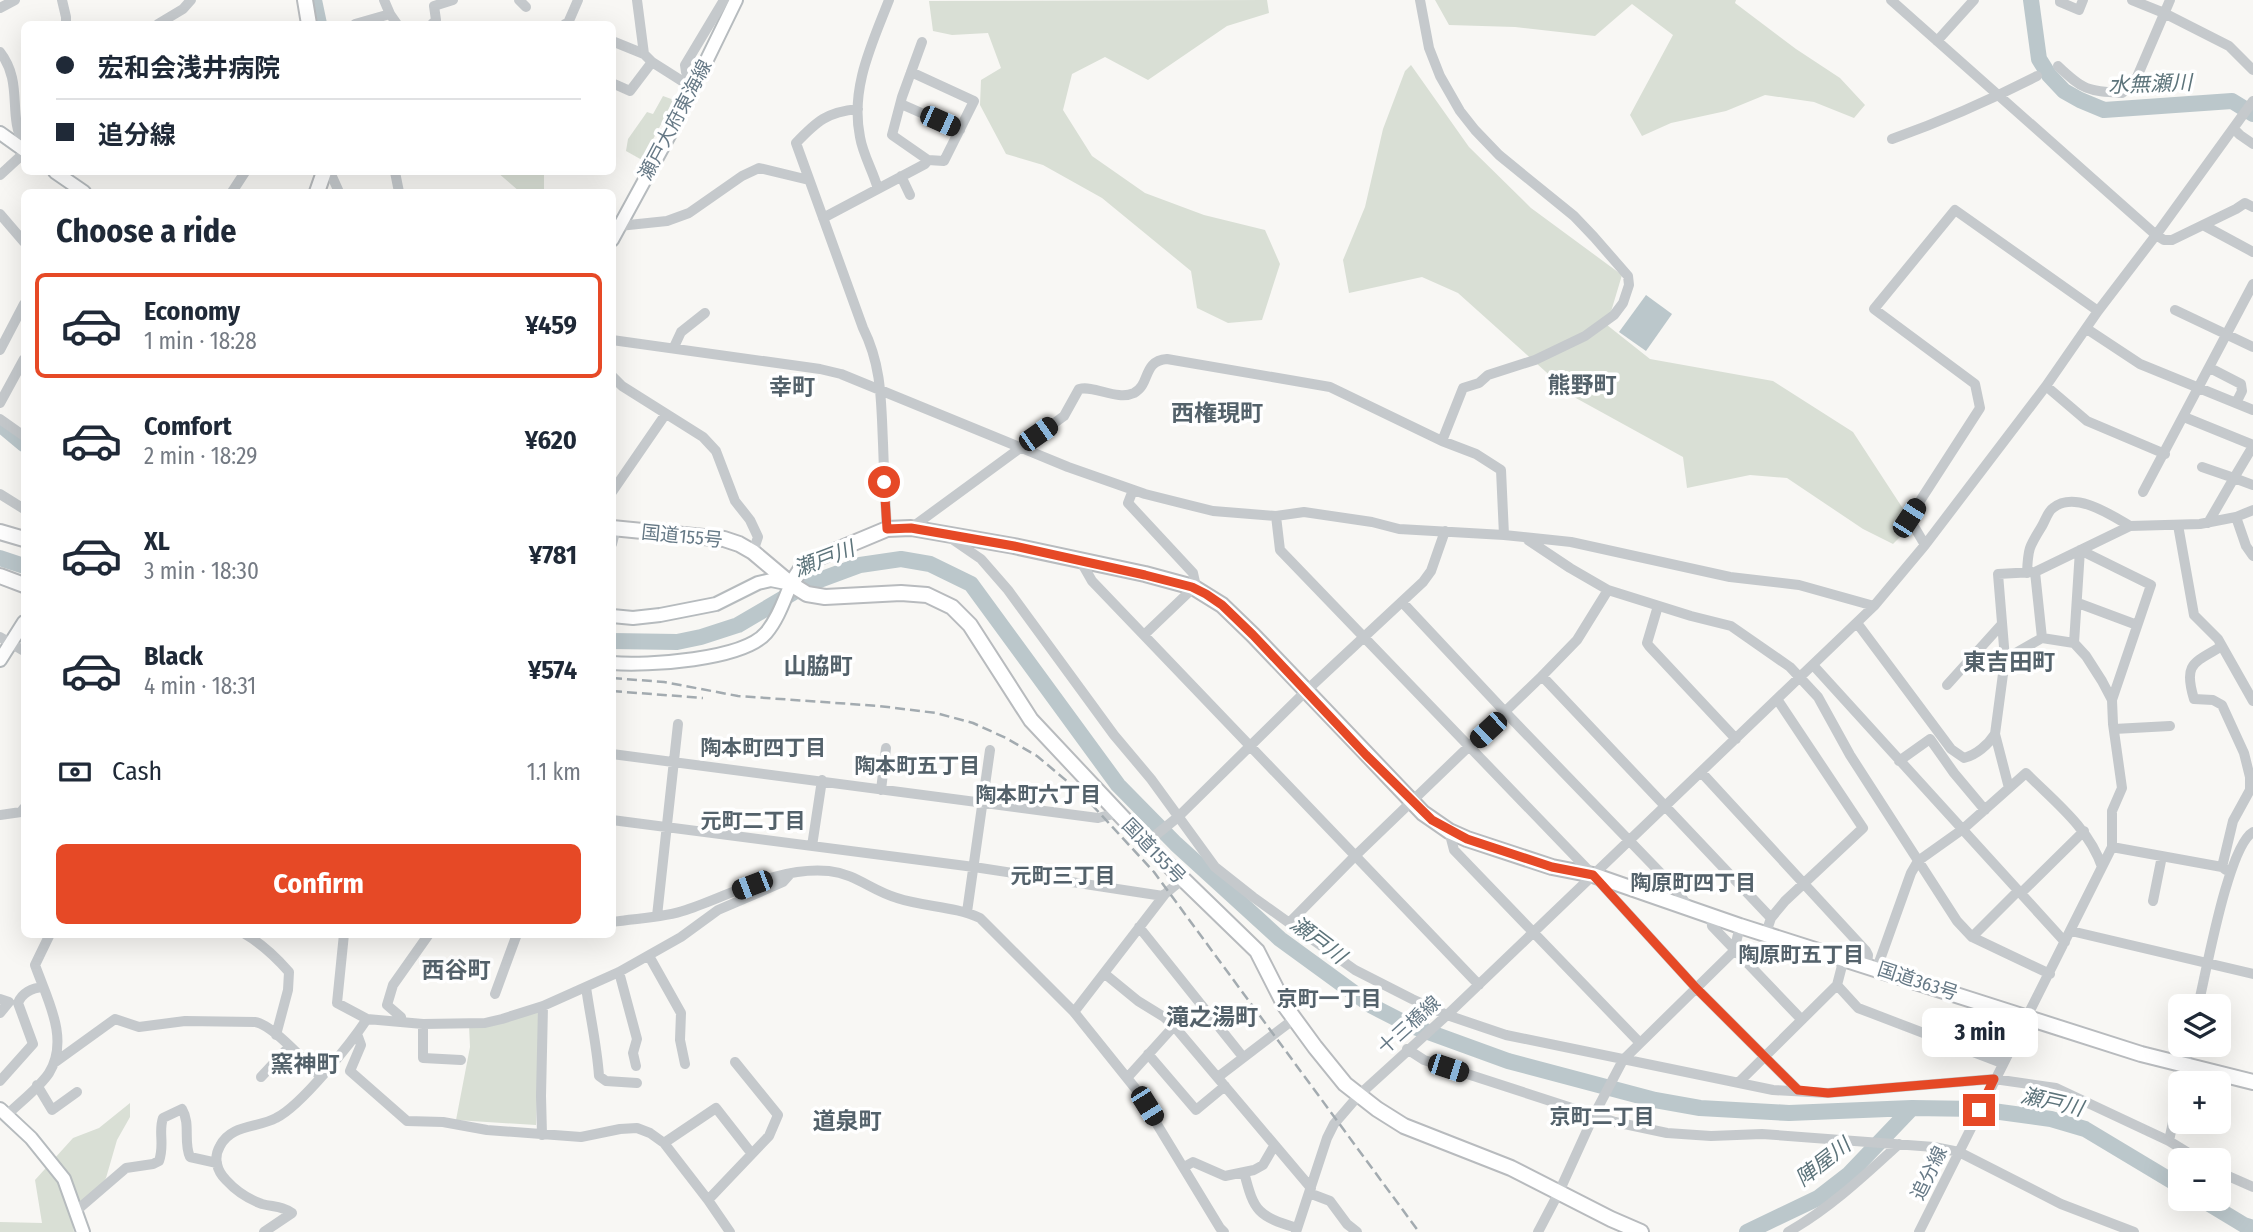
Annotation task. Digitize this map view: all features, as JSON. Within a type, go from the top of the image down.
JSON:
[{"type":"highway","points":[[305,0],[308,21]]},
{"type":"highway","name":"国道155号","points":[[616,528],[724,539],[753,552],[807,594],[825,597],[901,593],[927,595],[952,607],[970,625],[1031,720],[1118,813],[1149,840],[1184,882],[1258,951],[1294,1019],[1334,1072],[1359,1095],[1377,1109],[1417,1132],[1511,1168],[1641,1232]]},
{"type":"highway","name":"国道363号","points":[[791,584],[803,566],[820,557],[887,529],[911,528],[1080,560],[1192,587],[1222,605],[1412,802],[1449,831],[1552,867],[1593,875],[1740,926],[2184,1066],[2253,1082]]},
{"type":"highway","points":[[0,532],[21,538]]},
{"type":"highway","points":[[0,576],[21,584]]},
{"type":"main road","name":"瀬戸大府東海線","points":[[616,226],[696,84],[736,0]]},
{"type":"main road","points":[[0,133],[21,147]]},
{"type":"main road","points":[[59,175],[80,189]]},
{"type":"main road","points":[[616,616],[633,618],[660,615],[716,604],[765,581],[791,584],[766,634],[755,641],[708,657],[638,665],[616,663]]},
{"type":"main road","points":[[0,660],[6,640],[21,625]]},
{"type":"main road","points":[[4,1112],[31,1138],[65,1179],[83,1232]]},
{"type":"street","points":[[0,8],[15,0]]},
{"type":"street","points":[[62,0],[66,21]]},
{"type":"street","points":[[163,21],[183,9],[191,0]]},
{"type":"street","points":[[384,0],[395,21]]},
{"type":"street","points":[[435,21],[434,6],[453,0]]},
{"type":"street","points":[[570,21],[578,0]]},
{"type":"street","points":[[616,85],[630,92],[648,58],[637,0]]},
{"type":"street","points":[[878,189],[860,139],[858,109],[860,76],[889,0]]},
{"type":"street","points":[[1420,0],[1429,48],[1440,76],[1460,111],[1499,155],[1574,216],[1628,276],[1629,285],[1623,303],[1614,315],[1585,336],[1535,360],[1488,375],[1479,383],[1463,388],[1442,441]]},
{"type":"street","points":[[1891,0],[2164,240],[2172,240],[2250,203]]},
{"type":"street","points":[[1937,41],[1975,0]]},
{"type":"street","points":[[2060,0],[2080,10],[2084,0]]},
{"type":"street","points":[[2132,0],[2229,46],[2253,70]]},
{"type":"street","points":[[2057,66],[2079,85],[2092,91],[2122,93],[2134,84],[2169,0]]},
{"type":"street","points":[[696,84],[686,72],[685,65],[720,2]]},
{"type":"street","points":[[366,21],[390,14]]},
{"type":"street","points":[[911,72],[974,101],[947,159],[939,162],[928,160],[892,135],[911,72],[922,42]]},
{"type":"street","points":[[616,43],[696,84]]},
{"type":"street","points":[[0,52],[12,72],[20,96],[16,127],[21,141]]},
{"type":"street","points":[[1892,139],[1935,124],[2036,76]]},
{"type":"street","name":"十三橋線","points":[[1296,1230],[1334,1124],[1359,1095],[1479,985],[1874,606],[1925,545],[2046,386],[2253,101]]},
{"type":"street","points":[[901,104],[960,130]]},
{"type":"street","points":[[858,109],[828,115],[796,143],[863,328],[874,349],[883,415],[887,529]]},
{"type":"street","points":[[2234,129],[2253,144]]},
{"type":"street","points":[[0,175],[21,152]]},
{"type":"street","points":[[823,218],[928,160]]},
{"type":"street","points":[[616,226],[667,221],[689,212],[742,176],[759,168],[809,180]]},
{"type":"street","points":[[901,176],[910,195]]},
{"type":"street","points":[[1925,545],[1909,518],[1980,408],[1975,384],[1874,309],[1955,211],[2098,311]]},
{"type":"street","points":[[0,214],[21,238]]},
{"type":"street","points":[[2203,225],[2253,252]]},
{"type":"street","points":[[2143,492],[2227,335],[2249,302],[2253,284]]},
{"type":"street","points":[[0,350],[21,310]]},
{"type":"street","points":[[2175,310],[2253,347]]},
{"type":"street","points":[[674,347],[681,332],[705,313]]},
{"type":"street","points":[[2087,330],[2140,364],[2253,410]]},
{"type":"street","points":[[616,340],[841,374],[1019,448],[1133,490],[1213,511],[1276,516],[1304,512],[1372,522],[1399,529],[1504,535],[1581,544],[1730,577],[1799,585],[1874,606]]},
{"type":"street","points":[[911,528],[1064,416],[1079,389],[1124,395],[1133,393],[1142,386],[1150,367],[1167,359],[1330,387],[1442,441],[1476,454],[1501,470],[1504,535]]},
{"type":"street","points":[[2210,368],[2241,384],[2242,391],[2236,403]]},
{"type":"street","points":[[0,403],[21,374]]},
{"type":"street","points":[[616,380],[703,437],[716,451],[735,501],[750,520],[758,537],[753,552]]},
{"type":"street","points":[[2046,386],[2094,425],[2165,454]]},
{"type":"street","points":[[616,486],[666,415]]},
{"type":"street","points":[[2184,417],[2253,445],[2208,523]]},
{"type":"street","points":[[0,419],[21,434]]},
{"type":"street","points":[[2202,467],[2253,485]]},
{"type":"street","points":[[1133,490],[1128,503],[1193,573],[1195,582],[1144,635]]},
{"type":"street","points":[[0,495],[21,507]]},
{"type":"street","points":[[2042,638],[2028,551],[2053,508],[2064,503],[2089,504],[2130,526]]},
{"type":"street","points":[[1857,623],[1951,749],[1964,758],[1973,756],[1991,741],[1995,734],[2005,659],[1998,574],[2031,573],[2130,526],[2208,523],[2253,510]]},
{"type":"street","points":[[1276,516],[1280,550],[1593,875],[1696,988],[1798,1090]]},
{"type":"street","points":[[2236,517],[2246,546],[2253,556]]},
{"type":"street","points":[[2178,525],[2194,615],[2222,646],[2251,695]]},
{"type":"street","points":[[1149,840],[1175,819],[1423,582],[1431,571],[1445,531]]},
{"type":"street","points":[[943,533],[981,559],[1008,590],[1114,735],[1151,779],[1175,819],[1215,867],[1355,970],[1444,1018],[1621,1063],[1773,1090],[1828,1093],[1993,1082],[2056,1088],[2180,1148]]},
{"type":"street","points":[[1523,537],[1608,590],[1731,625],[1790,667],[1818,697],[1850,755],[1957,921],[1972,937],[2050,974]]},
{"type":"street","points":[[2074,643],[2080,550]]},
{"type":"street","points":[[2080,550],[2151,585],[2112,700],[2122,788],[2112,811],[2112,847],[2226,870]]},
{"type":"street","points":[[1080,560],[1092,580],[1479,985]]},
{"type":"street","points":[[1289,923],[1354,857],[1506,713],[1577,640],[1608,590]]},
{"type":"street","points":[[1402,602],[1676,890],[1688,908]]},
{"type":"street","points":[[2078,603],[2137,625]]},
{"type":"street","points":[[1658,606],[1648,646],[1736,738]]},
{"type":"street","points":[[1947,685],[2002,624]]},
{"type":"street","points":[[2005,659],[2042,638],[2074,643],[2086,656],[2112,700]]},
{"type":"street","points":[[6,640],[21,649]]},
{"type":"street","points":[[2201,994],[2226,870],[2232,821],[2250,790],[2244,753],[2222,705],[2213,700],[2194,699],[2188,676],[2194,663],[2222,646]]},
{"type":"street","points":[[1813,665],[2065,942]]},
{"type":"street","points":[[1542,676],[1771,918]]},
{"type":"street","points":[[1766,933],[1771,918],[1785,901],[1863,828],[1777,699]]},
{"type":"street","points":[[657,916],[678,724]]},
{"type":"street","points":[[2114,729],[2170,726]]},
{"type":"street","points":[[1995,734],[2010,788]]},
{"type":"street","points":[[1899,761],[1930,739],[1985,810]]},
{"type":"street","points":[[881,790],[886,748]]},
{"type":"street","points":[[967,912],[989,750]]},
{"type":"street","points":[[616,754],[1098,818],[1118,813]]},
{"type":"street","points":[[1701,772],[1866,951],[1872,967]]},
{"type":"street","points":[[1872,967],[1918,861],[1963,829],[2026,773],[2084,831],[2097,851],[2102,867]]},
{"type":"street","points":[[812,846],[822,780]]},
{"type":"street","points":[[0,815],[21,813]]},
{"type":"street","points":[[616,821],[974,867],[1163,896]]},
{"type":"street","points":[[1449,831],[1454,850],[1640,1043]]},
{"type":"street","points":[[1972,937],[2084,831]]},
{"type":"street","points":[[2226,870],[2246,838],[2253,832]]},
{"type":"street","name":"追分線","points":[[1919,1232],[2112,847]]},
{"type":"street","points":[[2153,901],[2162,856]]},
{"type":"street","points":[[616,921],[684,911],[773,877],[830,871],[859,879],[898,899],[967,912],[980,918],[1074,1012],[1127,1078],[1224,1232]]},
{"type":"street","points":[[344,938],[337,1003],[367,1019],[423,1024],[485,1023],[542,1006],[619,972],[681,937],[718,910],[783,882],[791,873]]},
{"type":"street","points":[[1074,1012],[1163,896],[1178,883],[1184,882]]},
{"type":"street","points":[[1711,916],[1712,926],[1801,1019]]},
{"type":"street","points":[[1538,1232],[1621,1063],[1734,951],[1740,926]]},
{"type":"street","points":[[1139,927],[1243,1057]]},
{"type":"street","points":[[2071,931],[2253,974]]},
{"type":"street","points":[[4,1112],[48,1074],[58,1054],[59,1040],[35,965],[48,938]]},
{"type":"street","points":[[252,938],[289,972],[288,990],[276,1035]]},
{"type":"street","points":[[402,1022],[401,1017],[387,1005],[393,985],[426,938]]},
{"type":"street","points":[[495,994],[516,938]]},
{"type":"street","points":[[649,956],[681,1013],[680,1040],[685,1065]]},
{"type":"street","points":[[1738,1083],[1837,985],[1844,958]]},
{"type":"street","points":[[619,972],[637,1039],[633,1053],[636,1066]]},
{"type":"street","points":[[1105,974],[1174,1026],[1310,1191],[1330,1200],[1347,1224],[1357,1232]]},
{"type":"street","points":[[1837,985],[1858,1008],[2002,1063]]},
{"type":"street","points":[[0,1081],[33,1044],[18,1003],[33,988],[43,987]]},
{"type":"street","points":[[586,987],[599,1076],[606,1081],[637,1083]]},
{"type":"street","points":[[0,999],[9,1002],[0,1013]]},
{"type":"street","points":[[542,1006],[542,1135]]},
{"type":"street","points":[[54,1063],[115,1019],[139,1027],[185,1021],[260,1023],[320,1076]]},
{"type":"street","points":[[264,1232],[292,1213],[286,1208],[261,1203],[241,1194],[223,1178],[216,1163],[219,1147],[224,1139],[242,1127],[277,1118],[299,1101],[367,1019]]},
{"type":"street","points":[[1148,1055],[1196,1110],[1243,1057],[1294,1019]]},
{"type":"street","points":[[423,1024],[423,1058],[461,1060]]},
{"type":"street","points":[[1127,1078],[1174,1026]]},
{"type":"street","points":[[357,1034],[360,1045],[350,1071],[407,1121],[443,1122],[486,1130],[581,1137],[636,1128],[650,1133],[664,1143],[730,1232]]},
{"type":"street","points":[[261,1077],[289,1047]]},
{"type":"street","points":[[1410,1047],[1424,1060],[1596,1110],[1615,1122],[1667,1133],[1710,1136],[1762,1134],[1896,1144],[1959,1152],[2061,1205],[2128,1231]]},
{"type":"street","points":[[2169,1141],[2186,1057]]},
{"type":"street","points":[[708,1200],[769,1136],[778,1115],[735,1062]]},
{"type":"street","points":[[37,1085],[52,1110],[77,1092]]},
{"type":"street","points":[[664,1143],[716,1108],[752,1154]]},
{"type":"street","points":[[76,1211],[126,1168],[159,1161],[163,1150],[163,1118],[182,1110],[185,1115],[186,1149],[190,1157],[216,1163]]},
{"type":"street","points":[[1788,1232],[1807,1221],[1862,1178],[1896,1144]]},
{"type":"street","points":[[1184,1167],[1193,1162],[1225,1177],[1263,1165],[1274,1146]]},
{"type":"street","points":[[1244,1172],[1251,1198],[1267,1219],[1296,1230]]},
{"type":"street","points":[[2231,1177],[2253,1187]]},
{"type":"shaded area","points":[[1267,0],[1269,13],[1227,26],[1148,80],[1105,57],[1072,74],[1063,110],[1092,156],[1145,193],[1204,215],[1265,230],[1280,264],[1262,320],[1228,323],[1197,308],[1191,271],[1102,198],[1043,165],[1006,154],[980,105],[981,80],[1001,68],[988,33],[952,35],[933,31],[929,1]]},
{"type":"shaded area","points":[[1435,0],[1736,0],[1735,3],[1796,49],[1840,78],[1865,105],[1854,118],[1814,102],[1765,95],[1726,111],[1671,123],[1642,136],[1630,115],[1673,35],[1632,4],[1595,36],[1515,27],[1449,25]]},
{"type":"shaded area","points":[[1411,65],[1469,147],[1531,208],[1622,275],[1607,325],[1650,359],[1773,381],[1853,432],[1913,524],[1893,544],[1863,529],[1787,478],[1750,475],[1687,488],[1683,457],[1574,397],[1458,293],[1422,277],[1349,293],[1343,260],[1365,207],[1383,129],[1405,71]]},
{"type":"shaded area","points":[[663,96],[674,100],[642,160],[626,151],[628,139],[647,112],[653,114]]},
{"type":"shaded area","points":[[500,175],[544,175],[544,189],[517,189]]},
{"type":"shaded area","points":[[1646,295],[1672,314],[1646,351],[1619,332]]},
{"type":"shaded area","points":[[540,1011],[536,1125],[456,1120],[470,1047],[469,1025]]},
{"type":"shaded area","points":[[130,1103],[130,1117],[117,1140],[106,1178],[73,1227],[74,1232],[0,1232],[0,1222],[42,1223],[35,1180],[73,1138],[99,1128]]},
{"type":"waterway","points":[[314,0],[318,21]]},
{"type":"waterway","name":"水無瀬川","points":[[2031,0],[2039,59],[2064,91],[2080,100],[2104,110],[2232,101],[2253,114]]},
{"type":"waterway","points":[[1,425],[21,442]]},
{"type":"waterway","name":"瀬戸川","points":[[0,558],[21,565]]},
{"type":"waterway","name":"瀬戸川","points":[[616,641],[677,642],[701,637],[738,625],[806,585],[860,565],[901,559],[930,564],[971,584],[1118,785],[1176,844],[1280,939],[1372,1006],[1409,1025],[1508,1061],[1655,1100],[1700,1108],[1789,1113],[1912,1108],[1978,1109],[2051,1119],[2085,1129],[2168,1179]]},
{"type":"waterway","name":"陣屋川","points":[[1747,1232],[1818,1198],[1849,1174],[1912,1108]]},
{"type":"waterway","name":"瀬戸川","points":[[2221,1211],[2253,1228]]},
{"type":"railway","points":[[616,678],[664,682],[738,696],[936,713],[973,723],[1037,756],[1081,793],[1154,872],[1419,1232]]},
{"type":"railway","points":[[616,691],[703,698]]},
{"type":"district","name":"熊野町","points":[[1582,385]]},
{"type":"district","name":"幸町","points":[[792,387]]},
{"type":"district","name":"西権現町","points":[[1217,413]]},
{"type":"district","name":"東吉田町","points":[[2009,662]]},
{"type":"district","name":"山脇町","points":[[818,666]]},
{"type":"district","name":"陶本町四丁目","points":[[763,748]]},
{"type":"district","name":"陶本町五丁目","points":[[917,766]]},
{"type":"district","name":"陶本町六丁目","points":[[1038,795]]},
{"type":"district","name":"元町二丁目","points":[[753,821]]},
{"type":"district","name":"元町三丁目","points":[[1063,876]]},
{"type":"district","name":"陶原町四丁目","points":[[1693,883]]},
{"type":"district","name":"陶原町五丁目","points":[[1801,955]]},
{"type":"district","name":"西谷町","points":[[456,970]]},
{"type":"district","name":"京町一丁目","points":[[1329,999]]},
{"type":"district","name":"滝之湯町","points":[[1212,1017]]},
{"type":"district","name":"窯神町","points":[[305,1064]]},
{"type":"district","name":"京町二丁目","points":[[1602,1117]]},
{"type":"district","name":"道泉町","points":[[847,1121]]},
{"type":"route","points":[[884,482],[887,529],[911,528],[1014,546],[1130,571],[1192,587],[1206,594],[1222,605],[1253,635],[1366,755],[1432,820],[1467,839],[1552,867],[1593,875],[1696,988],[1798,1090],[1828,1093],[1994,1079],[1979,1110]]}]
